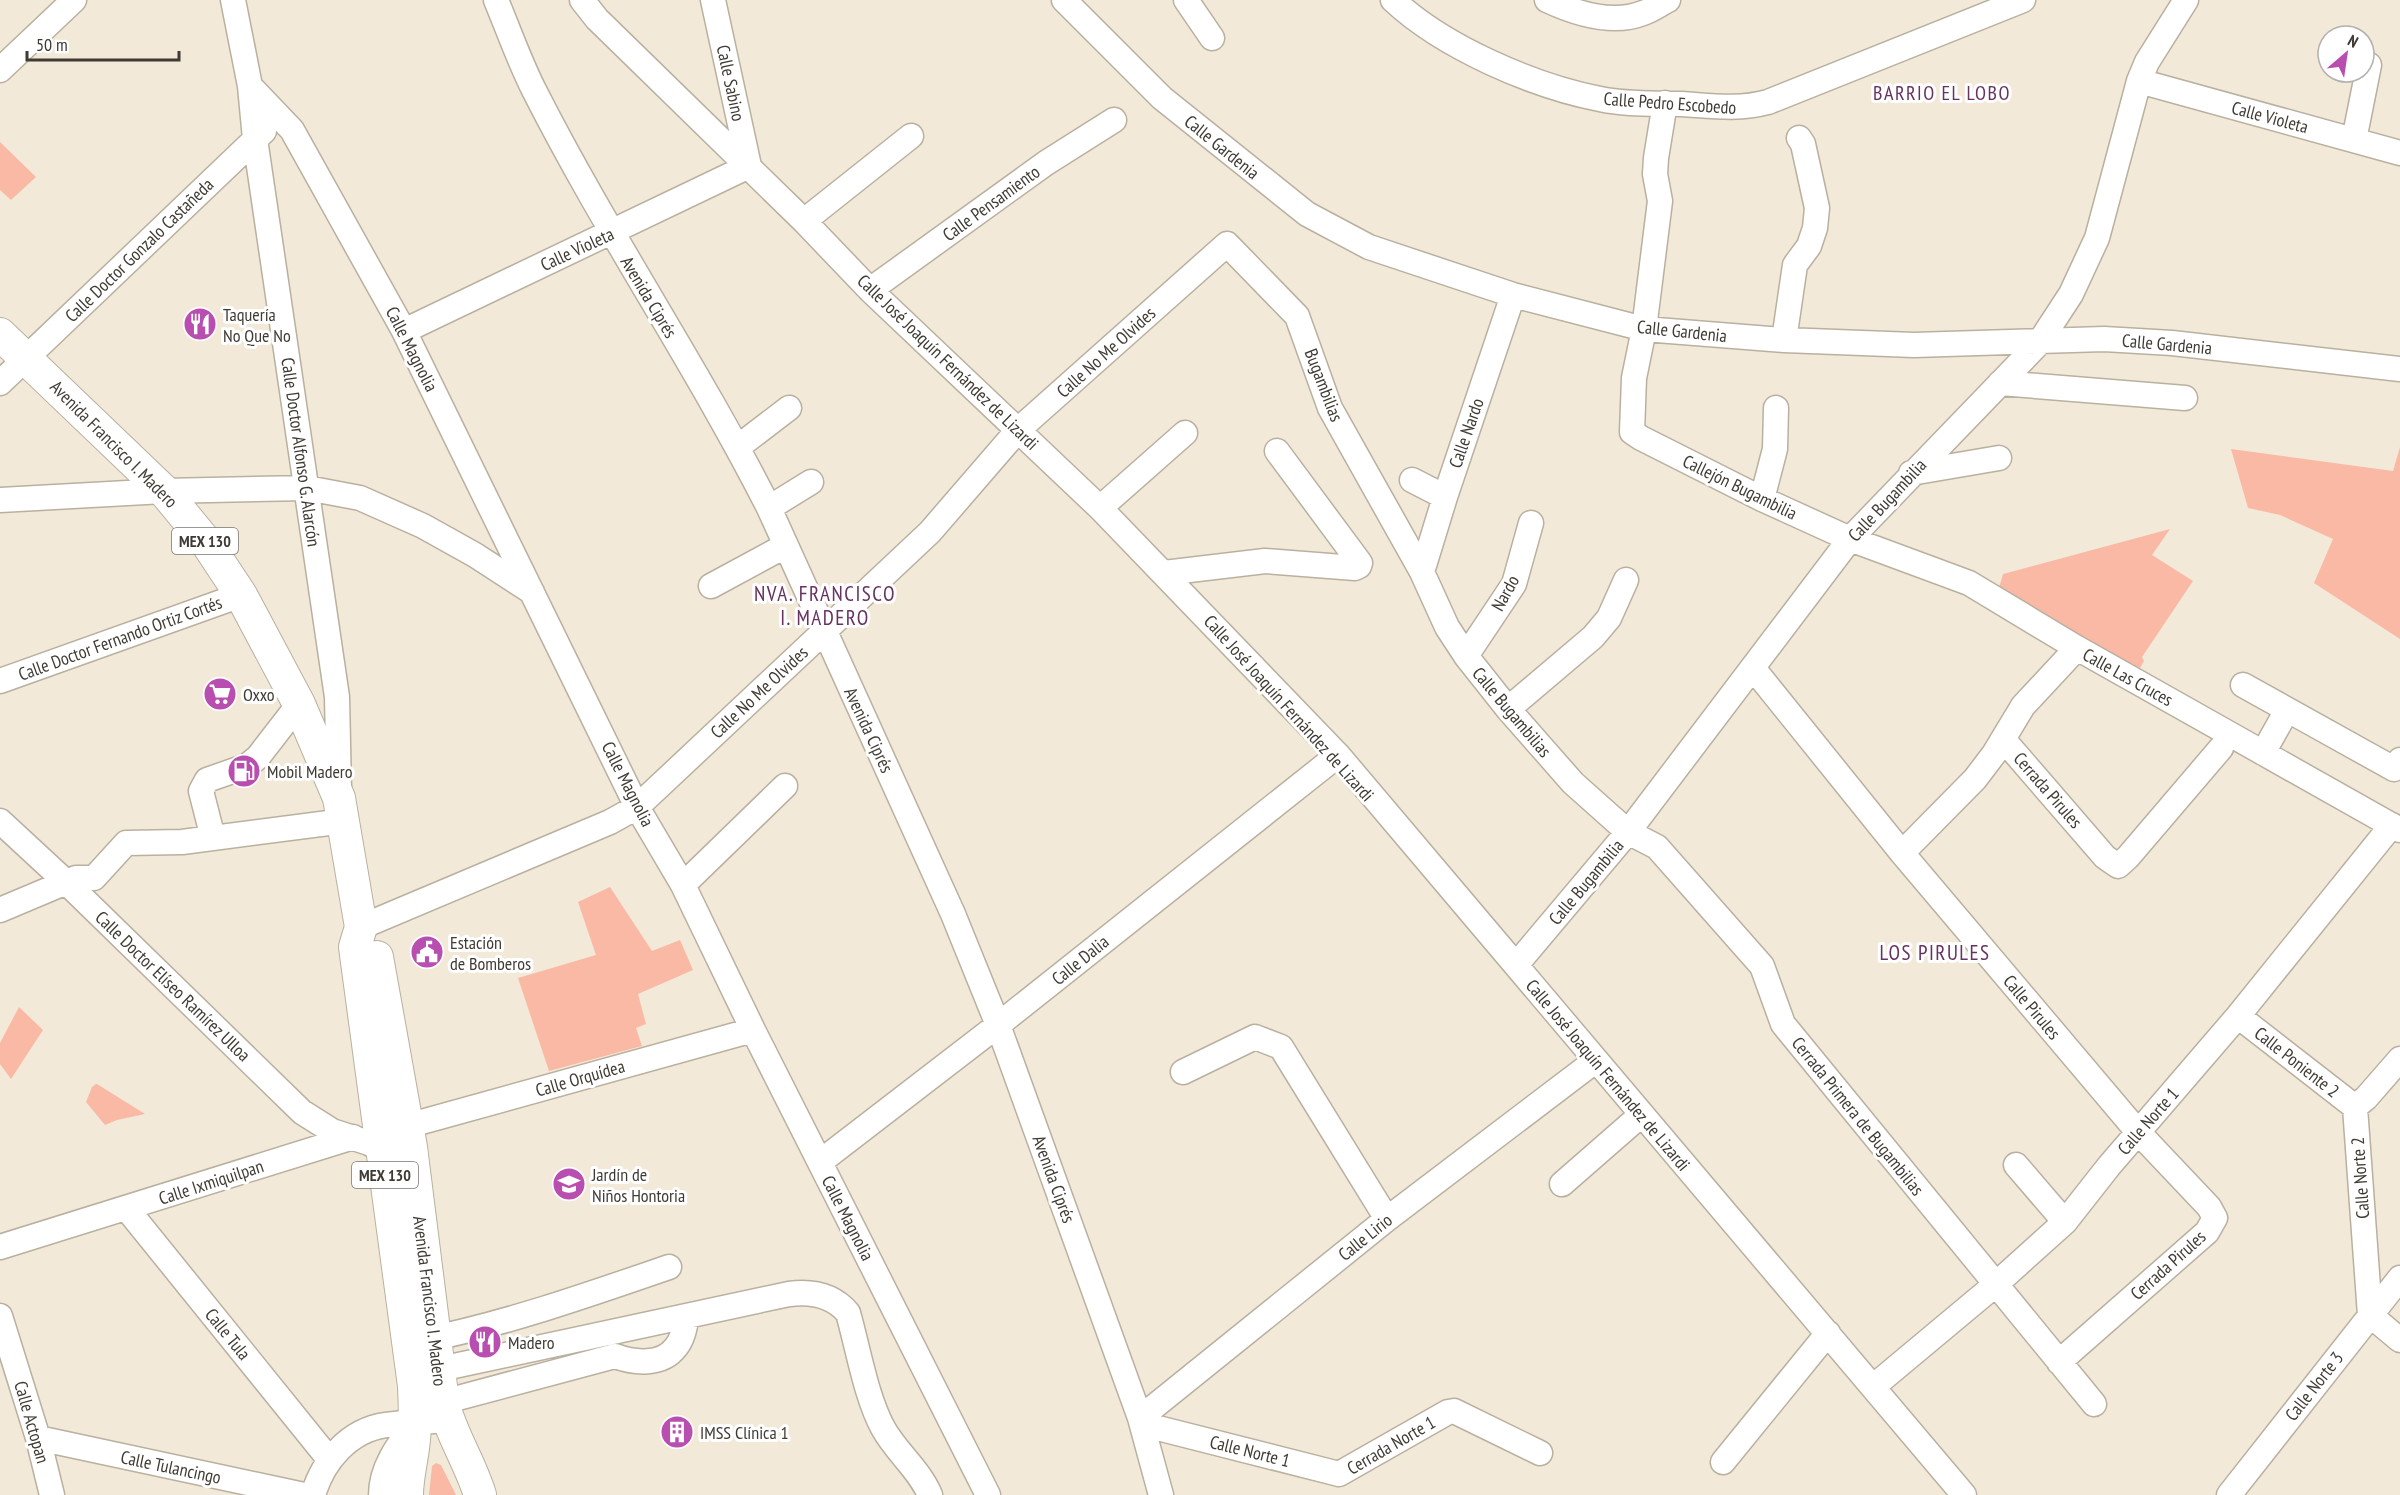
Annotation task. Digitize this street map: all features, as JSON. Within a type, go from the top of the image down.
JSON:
[{"type":"main road","name":"Avenida Francisco I. Madero","points":[[0,334],[27,357],[164,491],[206,542],[241,595],[299,704],[341,810],[361,927],[356,947],[396,1113],[414,1174],[422,1340],[414,1386],[416,1423],[407,1478],[407,1495]]},
{"type":"main road","name":"Avenida Francisco I. Madero","points":[[396,1113],[381,1150],[422,1340],[440,1369],[445,1411],[473,1470],[480,1495]]},
{"type":"street","points":[[0,70],[74,0]]},
{"type":"street","name":"Calle Doctor Alfonso G. Alarcón","points":[[233,0],[250,86],[255,139],[337,697],[341,810]]},
{"type":"street","name":"Avenida Ciprés","points":[[496,0],[534,90],[611,233],[738,447],[769,508],[953,914],[998,1025],[1141,1421],[1161,1495]]},
{"type":"street","name":"Calle José Joaquín Fernández de Lizardi","points":[[582,0],[597,19],[804,221],[870,291],[1100,508],[1338,755],[1964,1495]]},
{"type":"street","name":"Calle Sabino","points":[[713,0],[748,166]]},
{"type":"street","name":"Calle Gardenia","points":[[1064,0],[1162,98],[1307,214],[1369,248],[1513,296],[1644,329],[1784,340],[1914,345],[2039,343],[2104,339],[2172,343],[2400,369]]},
{"type":"street","points":[[1186,0],[1212,38]]},
{"type":"street","name":"Calle Pedro Escobedo","points":[[1393,0],[1438,35],[1501,67],[1601,99],[1744,108],[1768,102],[2023,0]]},
{"type":"street","points":[[1547,0],[1571,11],[1607,18],[1642,14],[1668,0]]},
{"type":"street","name":"Calle Bugambilia","points":[[1516,965],[1628,832],[1850,539],[1911,473],[2039,343],[2071,294],[2097,238],[2139,81],[2147,62],[2186,0]]},
{"type":"street","name":"Calle Violeta","points":[[2139,81],[2400,153]]},
{"type":"street","points":[[2354,140],[2365,84]]},
{"type":"street","name":"Calle Magnolia","points":[[250,86],[292,130],[404,331],[637,807],[683,885],[753,1030],[988,1495]]},
{"type":"street","points":[[1644,329],[1660,201],[1655,174],[1665,103]]},
{"type":"street","name":"Calle Doctor Gonzalo Castañeda","points":[[0,383],[255,139],[280,118]]},
{"type":"street","name":"Calle Pensamiento","points":[[870,291],[1046,163],[1114,120]]},
{"type":"street","points":[[804,221],[911,136]]},
{"type":"street","points":[[1784,340],[1795,265],[1809,246],[1815,228],[1817,208],[1803,144],[1799,138]]},
{"type":"street","name":"Calle Violeta","points":[[404,331],[748,166]]},
{"type":"street","name":"Calle No Me Olvides","points":[[361,927],[610,822],[637,807],[930,532],[1018,430],[1227,244]]},
{"type":"street","name":"Bugambilias","points":[[1227,244],[1297,316],[1330,408],[1422,572]]},
{"type":"street","name":"Calle Nardo","points":[[1422,572],[1444,497],[1513,296]]},
{"type":"street","name":"Callejón Bugambilia","points":[[1644,329],[1634,378],[1632,432],[1762,499],[1850,539]]},
{"type":"street","points":[[2000,383],[2186,398]]},
{"type":"street","points":[[738,447],[789,408]]},
{"type":"street","points":[[1762,499],[1775,449],[1776,408]]},
{"type":"street","points":[[1100,508],[1185,433]]},
{"type":"street","points":[[1164,573],[1264,561],[1355,568],[1359,566],[1360,562],[1277,451]]},
{"type":"street","points":[[1911,473],[1999,458]]},
{"type":"street","points":[[1412,480],[1444,497]]},
{"type":"street","points":[[769,508],[811,482]]},
{"type":"street","points":[[0,500],[164,491],[307,488],[360,498],[423,526],[475,555],[532,592]]},
{"type":"street","name":"Nardo","points":[[1466,656],[1514,584],[1531,523]]},
{"type":"street","name":"Calle Las Cruces","points":[[1850,539],[1969,584],[2077,648],[2396,827]]},
{"type":"street","points":[[711,586],[785,546]]},
{"type":"street","name":"Calle Bugambilias","points":[[1422,572],[1446,627],[1466,656],[1508,709],[1573,783],[1628,832]]},
{"type":"street","points":[[1508,709],[1593,637],[1609,618],[1626,580]]},
{"type":"street","name":"Calle Doctor Fernando Ortiz Cortés","points":[[0,681],[241,595]]},
{"type":"street","points":[[1902,853],[1975,779],[2024,706],[2077,648]]},
{"type":"street","name":"Calle Pirules","points":[[1753,668],[1902,853],[2138,1132]]},
{"type":"street","points":[[2243,685],[2394,769],[2400,760]]},
{"type":"street","points":[[213,837],[201,791],[203,785],[207,780],[247,766],[258,757],[299,704]]},
{"type":"street","points":[[2263,753],[2287,710]]},
{"type":"street","name":"Cerrada Pirules","points":[[2003,739],[2105,857],[2118,866],[2221,748]]},
{"type":"street","name":"Calle Dalia","points":[[820,1162],[998,1025],[1338,755]]},
{"type":"street","points":[[683,885],[785,786]]},
{"type":"street","points":[[0,910],[76,878],[94,878],[126,843],[182,842],[341,810]]},
{"type":"street","name":"Calle Doctor Elíseo Ramírez Ulloa","points":[[0,821],[67,883],[302,1112],[332,1131],[354,1137]]},
{"type":"street","name":"Calle Norte 1","points":[[1874,1386],[1995,1285],[2065,1222],[2138,1132],[2396,827]]},
{"type":"street","name":"Cerrada Primera de Bugambilias","points":[[1628,832],[1657,847],[1762,966],[1783,1024],[2094,1404]]},
{"type":"street","name":"Calle Poniente 2","points":[[2238,1016],[2355,1107]]},
{"type":"street","name":"Calle Orquídea","points":[[396,1113],[753,1030]]},
{"type":"street","points":[[1183,1072],[1255,1037],[1281,1047],[1387,1219]]},
{"type":"street","points":[[2355,1107],[2366,1098],[2400,1059]]},
{"type":"street","name":"Calle Lirio","points":[[1141,1421],[1387,1219],[1595,1061]]},
{"type":"street","name":"Calle Norte 2","points":[[2355,1107],[2370,1315]]},
{"type":"street","points":[[1562,1184],[1641,1114]]},
{"type":"street","name":"Cerrada Pirules","points":[[2059,1362],[2207,1232],[2215,1218],[2209,1207],[2138,1132]]},
{"type":"street","points":[[354,1137],[381,1150],[414,1174]]},
{"type":"street","name":"Calle Ixmiquilpan","points":[[0,1247],[354,1137]]},
{"type":"street","points":[[2016,1165],[2065,1222]]},
{"type":"street","name":"Calle Tula","points":[[128,1209],[329,1459]]},
{"type":"street","points":[[422,1340],[491,1324],[669,1266]]},
{"type":"street","name":"Calle Norte 3","points":[[2229,1495],[2400,1278]]},
{"type":"street","points":[[440,1369],[803,1292],[820,1294],[840,1303],[848,1313],[876,1413],[884,1430],[917,1472],[930,1495]]},
{"type":"street","points":[[2370,1315],[2400,1340]]},
{"type":"street","name":"Calle Actopan","points":[[0,1316],[38,1438],[52,1495]]},
{"type":"street","points":[[313,1495],[319,1477],[329,1459],[354,1437],[384,1425],[416,1423],[445,1411],[615,1356],[641,1362],[657,1360],[676,1348],[687,1316]]},
{"type":"street","points":[[1723,1462],[1828,1333]]},
{"type":"street","points":[[606,1334],[615,1356]]},
{"type":"street","name":"Cerrada Norte 1","points":[[1339,1485],[1448,1412],[1454,1411],[1540,1453]]},
{"type":"street","name":"Calle Norte 1","points":[[1141,1421],[1339,1485]]},
{"type":"street","points":[[381,1495],[385,1472],[392,1455],[416,1423]]},
{"type":"street","name":"Calle Tulancingo","points":[[38,1438],[304,1495]]},
{"type":"shaded area","points":[[0,142],[36,177],[11,200],[0,190]]},
{"type":"shaded area","points":[[2400,447],[2400,639],[2314,583],[2333,539],[2280,515],[2248,508],[2231,449],[2393,471]]},
{"type":"shaded area","points":[[2170,529],[2152,555],[2193,581],[2142,657],[2144,661],[2136,675],[1997,595],[2003,574]]},
{"type":"shaded area","points":[[610,887],[652,951],[680,940],[693,970],[638,994],[646,1024],[636,1028],[642,1046],[549,1071],[518,978],[596,955],[578,902]]},
{"type":"shaded area","points":[[19,1007],[43,1030],[11,1079],[0,1064],[0,1043]]},
{"type":"shaded area","points":[[96,1084],[145,1114],[105,1125],[86,1102],[92,1087]]},
{"type":"shaded area","points":[[436,1463],[441,1465],[456,1495],[429,1495],[432,1466]]},
{"type":"place","name":"Taquería No Que No","points":[[200,324]]},
{"type":"place","name":"Oxxo","points":[[220,694]]},
{"type":"place","name":"Mobil Madero","points":[[244,771]]},
{"type":"place","name":"Estación de Bomberos","points":[[427,952]]},
{"type":"place","name":"Jardín de Niños Hontoria","points":[[569,1184]]},
{"type":"place","name":"Madero","points":[[485,1342]]},
{"type":"place","name":"IMSS Clínica 1","points":[[677,1432]]},
{"type":"district","name":"BARRIO EL LOBO","points":[[1942,93]]},
{"type":"district","name":"NVA. FRANCISCO I. MADERO","points":[[825,605]]},
{"type":"district","name":"LOS PIRULES","points":[[1935,952]]}]
